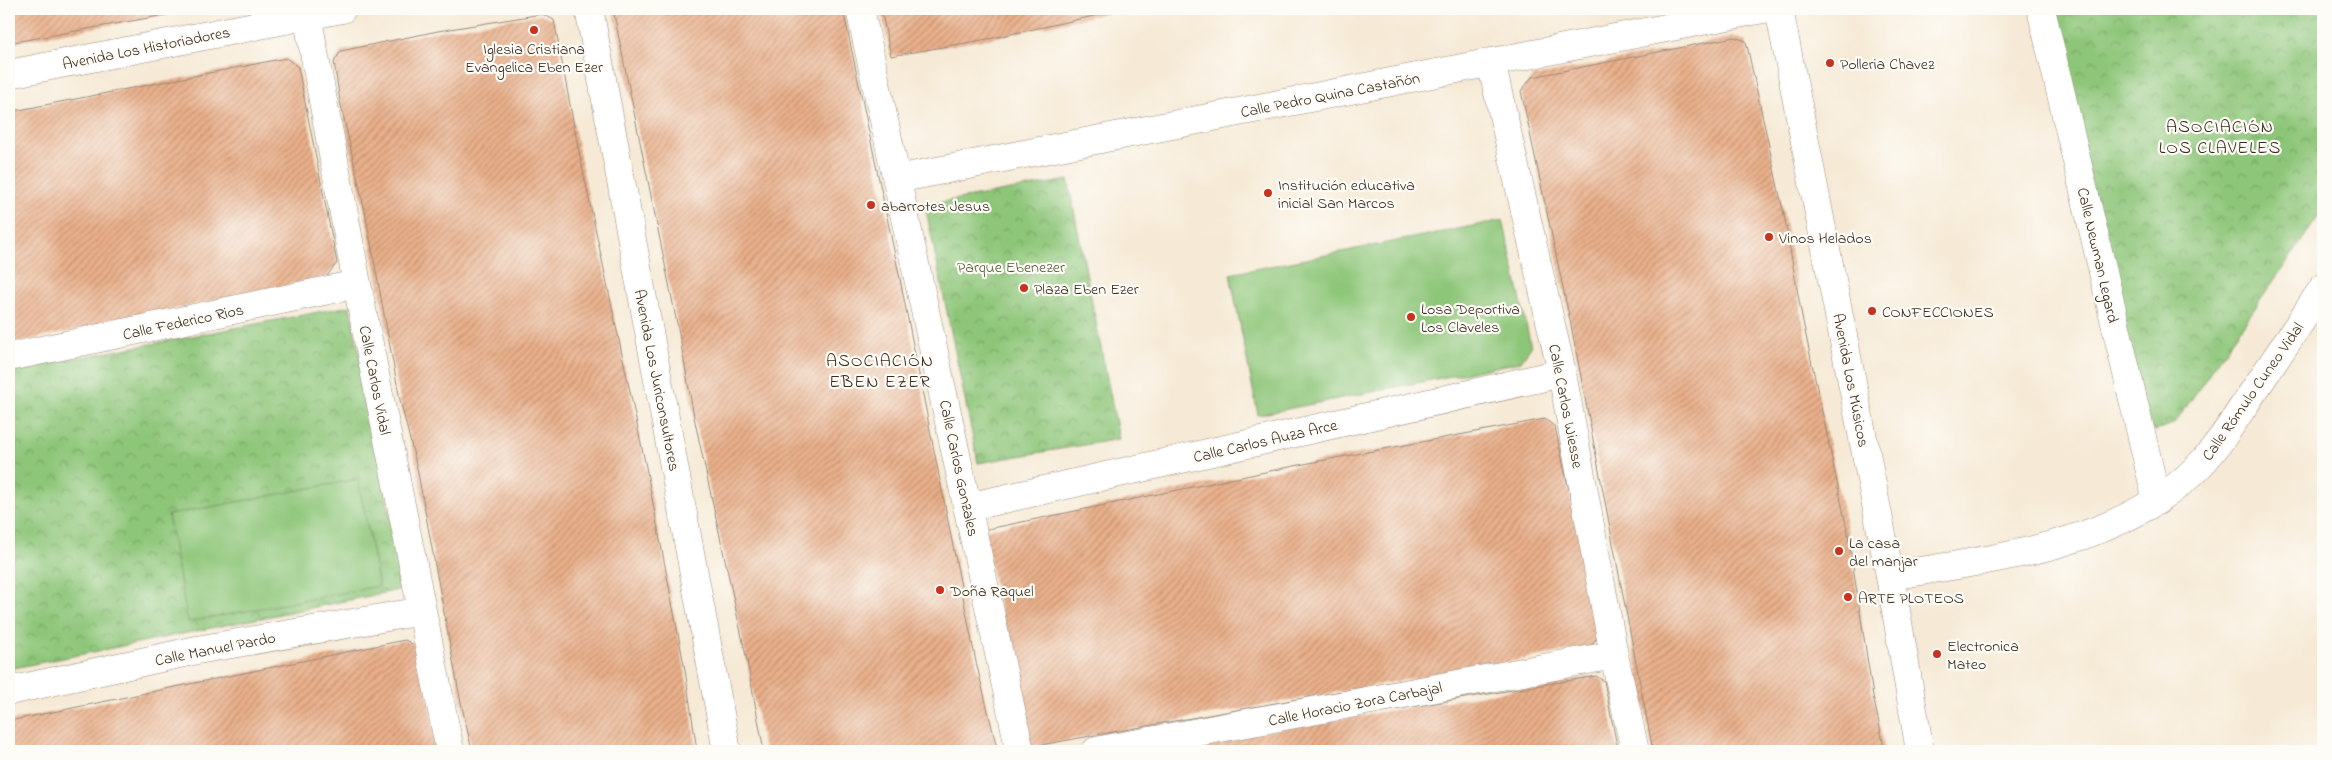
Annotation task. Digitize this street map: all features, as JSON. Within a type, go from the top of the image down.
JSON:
[{"type":"street","name":"Avenida Los Historiadores","points":[[9,74],[307,12],[342,9]]},
{"type":"street","name":"Avenida Los Juriconsultores","points":[[589,9],[727,751]]},
{"type":"street","name":"Calle Carlos Gonzales","points":[[860,9],[1020,751]]},
{"type":"street","name":"Calle Pedro Quina Castañón","points":[[897,179],[1763,9]]},
{"type":"street","name":"Avenida Los Músicos","points":[[1779,9],[1890,576],[1920,751]]},
{"type":"street","name":"Calle Newman Legard","points":[[2041,9],[2156,501]]},
{"type":"street","name":"Calle Carlos Vidal","points":[[307,12],[357,284],[450,751]]},
{"type":"street","name":"Calle Carlos Wiesse","points":[[1491,62],[1562,373],[1614,655],[1635,751]]},
{"type":"street","name":"Calle Federico Rios","points":[[9,357],[357,284]]},
{"type":"street","name":"Calle Rómulo Cuneo Vidal","points":[[1890,576],[2022,554],[2115,522],[2156,501],[2197,469],[2224,436],[2323,288]]},
{"type":"street","name":"Calle Carlos Auza Arce","points":[[968,507],[1562,373]]},
{"type":"street","name":"Calle Manuel Pardo","points":[[9,692],[197,650],[422,611]]},
{"type":"street","name":"Calle Horacio Zora Carbajal","points":[[1096,751],[1614,655]]},
{"type":"green space","points":[[2044,9],[2323,9],[2323,210],[2175,423],[2155,431],[2138,417]]},
{"type":"green space","name":"Parque Ebenezer","points":[[1068,180],[1119,439],[978,463],[925,205]]},
{"type":"green space","points":[[1503,220],[1531,347],[1520,362],[1258,415],[1230,274]]},
{"type":"green space","points":[[350,306],[404,589],[9,669],[9,371]]},
{"type":"green space","points":[[358,479],[379,586],[188,622],[168,515]]},
{"type":"building","points":[[9,9],[193,9],[193,10],[9,43]]},
{"type":"building","points":[[613,9],[843,9],[900,279],[976,662],[996,744],[991,751],[764,751],[746,656],[694,417],[680,338]]},
{"type":"building","points":[[881,9],[1121,10],[988,39],[891,56]]},
{"type":"building","points":[[542,14],[554,20],[578,147],[646,467],[685,670],[697,751],[472,751],[459,693],[417,468],[400,400],[365,212],[340,101],[334,62],[341,51],[438,31]]},
{"type":"building","points":[[1734,37],[1746,41],[1784,215],[1802,317],[1848,534],[1873,696],[1885,751],[1653,751],[1571,325],[1521,91],[1532,77]]},
{"type":"building","points":[[286,58],[298,67],[337,263],[326,277],[9,344],[9,112]]},
{"type":"building","points":[[1545,419],[1555,427],[1599,635],[1590,647],[1029,747],[983,530],[1314,462]]},
{"type":"building","points":[[405,640],[418,647],[439,751],[9,751],[9,721]]},
{"type":"building","points":[[1596,676],[1604,681],[1618,751],[1163,751],[1268,731]]},
{"type":"place","name":"Iglesia Cristiana Evangelica Eben Ezer","points":[[534,30]]},
{"type":"place","name":"Polleria Chavez","points":[[1830,63]]},
{"type":"place","name":"Institución educativa inicial San Marcos","points":[[1268,193]]},
{"type":"place","name":"abarrotes Jesus","points":[[871,205]]},
{"type":"place","name":"Vinos Helados","points":[[1769,237]]},
{"type":"place","name":"Plaza Eben Ezer","points":[[1024,288]]},
{"type":"place","name":"CONFECCIONES","points":[[1872,311]]},
{"type":"place","name":"Losa Deportiva Los Claveles","points":[[1411,317]]},
{"type":"place","name":"La casa del manjar","points":[[1839,551]]},
{"type":"place","name":"Doña Raquel","points":[[940,590]]},
{"type":"place","name":"ARTE PLOTEOS","points":[[1848,597]]},
{"type":"place","name":"Electronica Mateo","points":[[1937,654]]},
{"type":"district","name":"ASOCIACIÓN LOS CLAVELES","points":[[2220,136]]},
{"type":"district","name":"ASOCIACIÓN EBEN EZER","points":[[880,370]]}]
